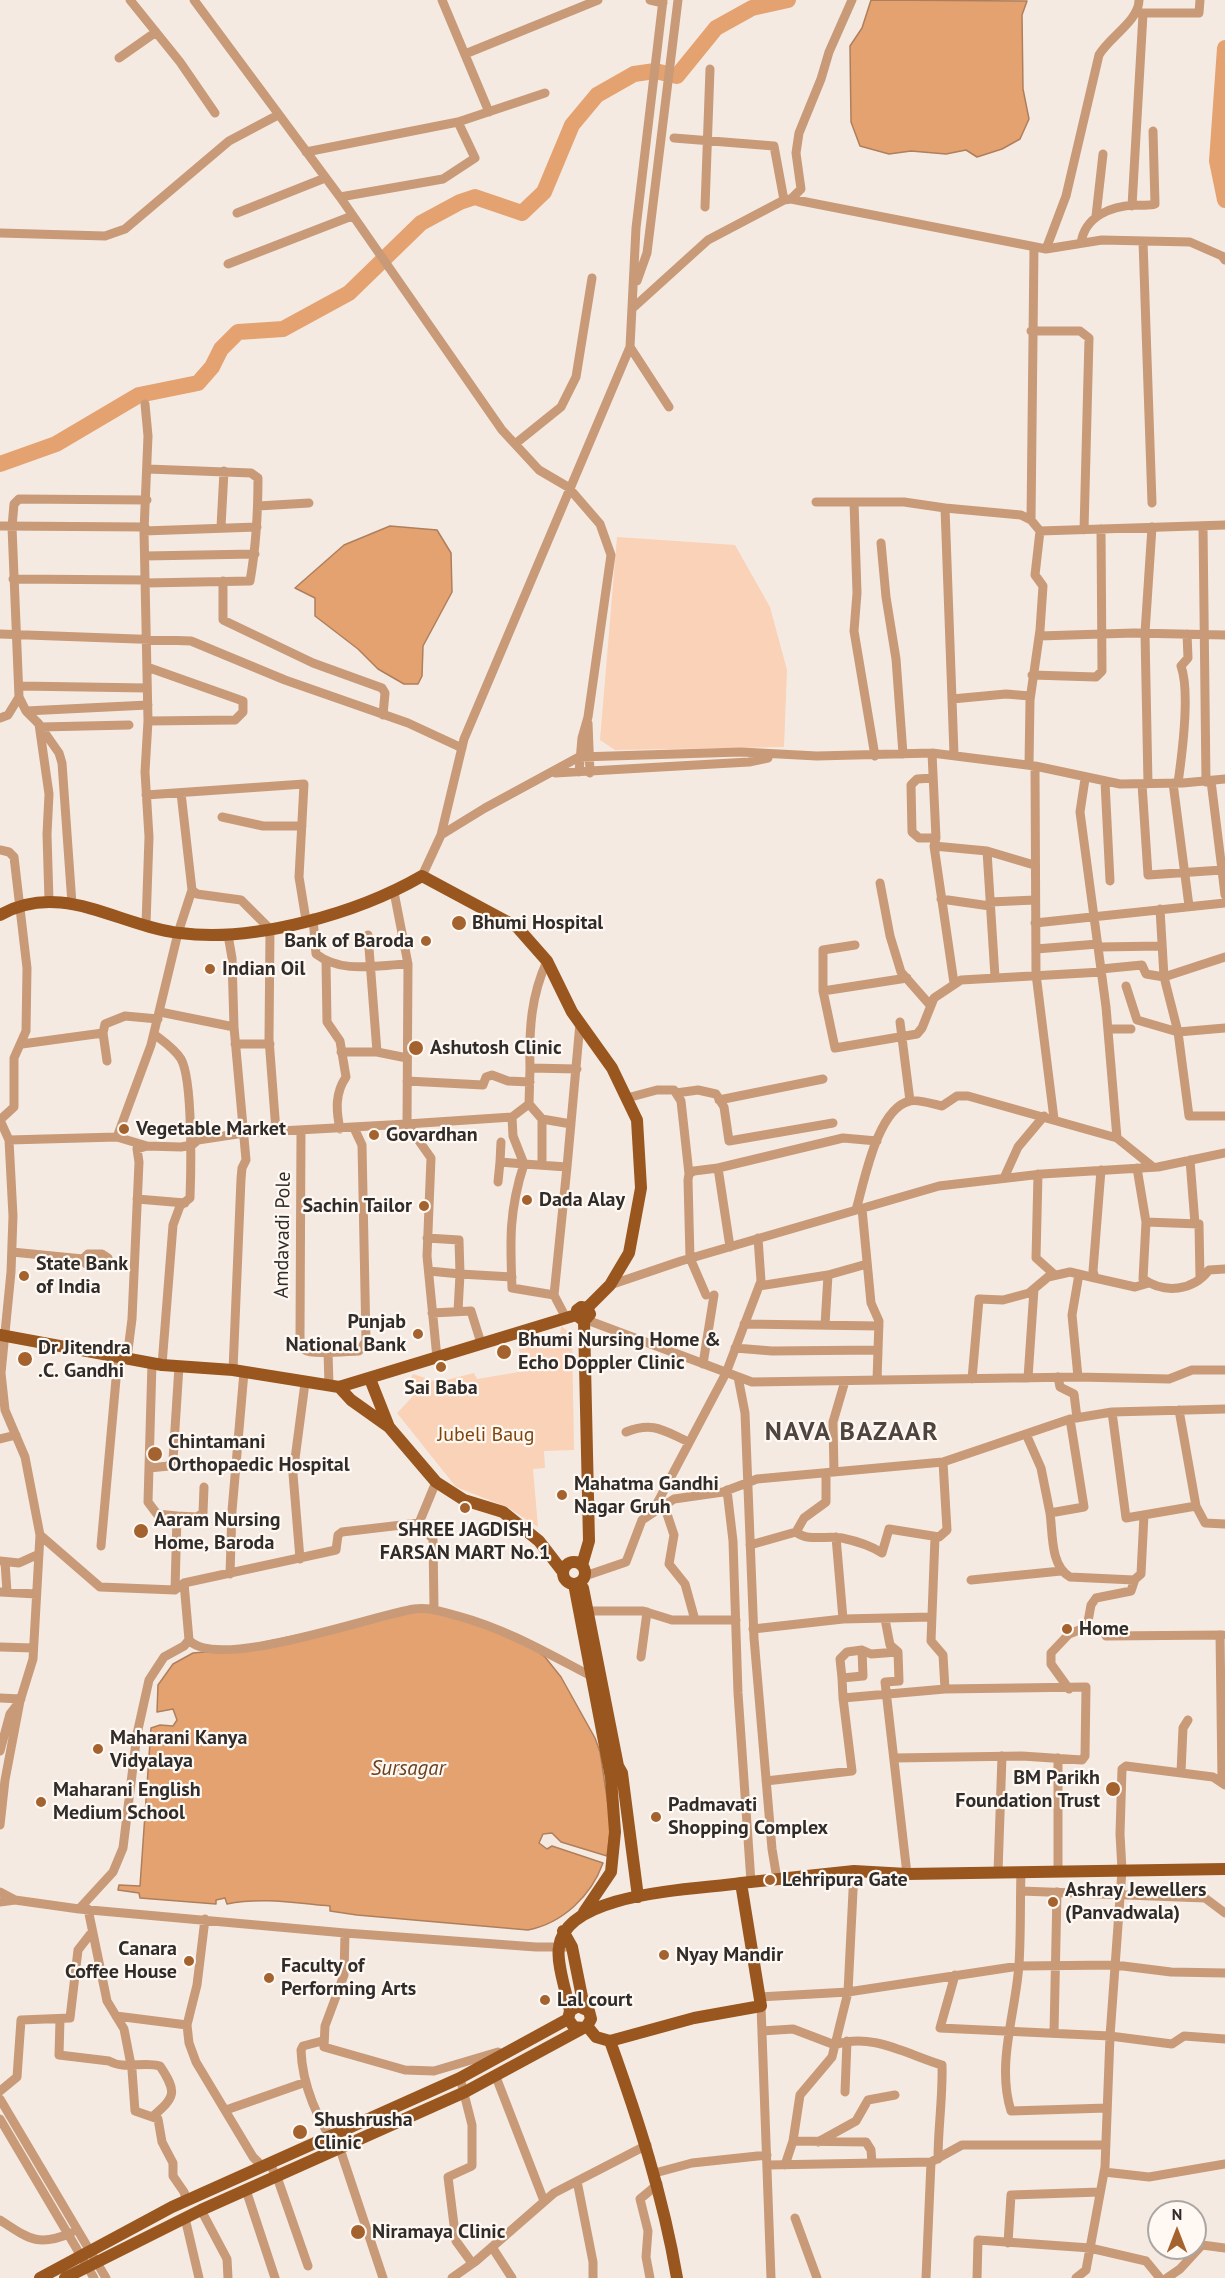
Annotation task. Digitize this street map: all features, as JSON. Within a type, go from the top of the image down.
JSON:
[{"type":"main road","points":[[0,915],[20,905],[49,901],[72,904],[178,933],[228,935],[270,929],[348,909],[394,892],[422,876],[517,927],[548,961],[580,1023],[612,1068],[637,1120],[641,1188],[629,1253],[610,1285],[580,1316],[481,1343],[370,1378],[334,1386],[305,1383],[238,1371],[157,1364],[2,1335]]},
{"type":"main road","points":[[580,1316],[589,1541],[581,1576],[591,1676],[611,1778],[615,1855],[605,1884],[584,1912],[563,1931],[558,1948],[569,2015],[574,2027],[585,2027],[596,2037],[610,2041],[760,2002],[746,1882]]},
{"type":"main road","points":[[370,1378],[389,1427]]},
{"type":"main road","points":[[334,1386],[389,1427],[436,1482],[464,1500],[503,1512],[539,1541],[563,1572],[565,1579],[581,1576]]},
{"type":"main road","points":[[563,1572],[568,1563],[576,1562],[581,1576],[618,1766],[622,1773],[638,1897]]},
{"type":"main road","points":[[584,1912],[638,1897],[746,1882],[854,1871],[907,1874],[1225,1869]]},
{"type":"main road","points":[[65,2278],[93,2269],[205,2208],[465,2092],[585,2027],[591,2015],[584,2007],[572,1947],[563,1931]]},
{"type":"main road","points":[[40,2278],[203,2193],[460,2078],[525,2045],[569,2015],[578,2006],[584,2007]]},
{"type":"main road","points":[[610,2041],[647,2145],[677,2278]]},
{"type":"main road","points":[[203,2193],[205,2208]]},
{"type":"main road","points":[[182,2203],[185,2218]]},
{"type":"street","points":[[130,0],[215,114]]},
{"type":"street","points":[[194,0],[340,197],[502,430],[539,470],[568,487],[600,524],[611,555],[588,717],[579,757],[579,772]]},
{"type":"street","points":[[442,0],[489,112]]},
{"type":"street","points":[[465,54],[598,0]]},
{"type":"street","points":[[422,876],[441,835],[462,748],[568,487],[630,347],[634,307],[636,228],[663,1],[650,0]]},
{"type":"street","points":[[634,292],[647,253],[678,0]]},
{"type":"street","points":[[634,307],[708,240],[788,200],[801,189],[796,153],[799,133],[821,79],[829,51],[852,0]]},
{"type":"street","points":[[1132,206],[1139,0]]},
{"type":"street","points":[[1046,249],[1066,196],[1100,56],[1112,38],[1140,14],[1199,13],[1200,0]]},
{"type":"street","points":[[118,58],[156,32]]},
{"type":"street","points":[[705,207],[710,69]]},
{"type":"street","points":[[306,152],[458,122],[545,93]]},
{"type":"street","points":[[0,233],[105,236],[125,229],[229,141],[278,115]]},
{"type":"street","points":[[340,197],[443,179],[475,158],[458,122]]},
{"type":"street","points":[[1096,216],[1132,206],[1155,204],[1153,130]]},
{"type":"street","points":[[674,138],[774,146],[788,200]]},
{"type":"street","points":[[1081,243],[1082,236],[1096,216],[1103,154]]},
{"type":"street","points":[[237,213],[325,178]]},
{"type":"street","points":[[788,200],[1046,249],[1102,240],[1190,242],[1222,256],[1225,260]]},
{"type":"street","points":[[228,264],[352,216]]},
{"type":"street","points":[[1143,240],[1152,503]]},
{"type":"street","points":[[1031,520],[1034,395],[1031,331],[1034,247]]},
{"type":"street","points":[[515,444],[561,407],[576,377],[592,278]]},
{"type":"street","points":[[1031,331],[1080,331],[1089,338],[1084,530]]},
{"type":"street","points":[[630,347],[669,407]]},
{"type":"street","points":[[145,404],[148,469],[144,529],[148,705],[146,795],[149,837],[146,924]]},
{"type":"street","points":[[14,579],[250,581],[255,554],[258,506],[255,475],[224,471],[148,469]]},
{"type":"street","points":[[221,527],[224,471]]},
{"type":"street","points":[[72,904],[62,763],[59,753],[26,711],[19,692],[12,527],[14,504],[19,499],[147,500]]},
{"type":"street","points":[[816,502],[904,502],[1021,515],[1031,520],[1040,531],[1035,575],[1043,586],[1039,636],[1030,696],[1036,974],[1054,1119]]},
{"type":"street","points":[[854,502],[857,593],[854,631],[875,756]]},
{"type":"street","points":[[258,506],[309,503]]},
{"type":"street","points":[[945,508],[954,754]]},
{"type":"street","points":[[1040,531],[1225,525]]},
{"type":"street","points":[[0,526],[144,529],[257,527]]},
{"type":"street","points":[[1203,526],[1208,782],[1225,896]]},
{"type":"street","points":[[1152,527],[1145,633],[1145,784],[1148,875],[1222,870]]},
{"type":"street","points":[[1032,675],[1100,676],[1102,671],[1101,529]]},
{"type":"street","points":[[881,543],[885,597],[896,659],[903,754]]},
{"type":"street","points":[[145,556],[255,554]]},
{"type":"street","points":[[224,582],[223,620],[313,663],[382,688],[385,693],[383,715]]},
{"type":"street","points":[[1039,636],[1145,633],[1225,635]]},
{"type":"street","points":[[0,634],[191,641],[266,673],[383,715],[462,748]]},
{"type":"street","points":[[1187,634],[1188,658],[1181,666],[1184,676],[1184,722],[1176,783],[1189,906]]},
{"type":"street","points":[[147,667],[243,701],[243,712],[235,720],[148,721]]},
{"type":"street","points":[[19,692],[147,688]]},
{"type":"street","points":[[0,718],[8,715],[19,692]]},
{"type":"street","points":[[952,699],[1006,694],[1030,696]]},
{"type":"street","points":[[26,711],[148,705]]},
{"type":"street","points":[[588,717],[590,773]]},
{"type":"street","points":[[39,725],[129,724]]},
{"type":"street","points":[[39,725],[49,794],[47,834],[49,901]]},
{"type":"street","points":[[441,835],[485,808],[554,773],[579,757],[741,752],[776,756],[875,756],[932,753],[1032,765],[1105,782],[1145,784],[1208,782],[1225,779]]},
{"type":"street","points":[[932,753],[935,842],[954,983]]},
{"type":"street","points":[[554,773],[590,773],[749,762],[776,756]]},
{"type":"street","points":[[933,778],[917,779],[911,785],[912,832],[919,838],[987,851],[1034,865]]},
{"type":"street","points":[[1085,779],[1080,813],[1102,970],[1117,1138]]},
{"type":"street","points":[[1105,782],[1110,882]]},
{"type":"street","points":[[146,795],[304,784],[299,877],[316,954],[326,962],[342,968],[408,964]]},
{"type":"street","points":[[117,1137],[154,1034],[178,933],[192,890],[181,793]]},
{"type":"street","points":[[222,817],[263,826],[302,826]]},
{"type":"street","points":[[0,850],[9,852],[14,857],[27,968],[26,1031],[14,1058],[14,1107],[0,1120],[9,1140],[12,1252],[2,1335],[1,1373],[5,1410],[25,1456],[40,1535],[33,1648],[20,1700],[10,1714],[0,1825]]},
{"type":"street","points":[[987,851],[994,977]]},
{"type":"street","points":[[880,883],[890,936],[902,972],[930,1005]]},
{"type":"street","points":[[192,890],[197,894],[241,900],[270,929],[270,1044],[276,1131]]},
{"type":"street","points":[[394,892],[408,964],[407,1124],[431,1158],[427,1238],[437,1358]]},
{"type":"street","points":[[941,898],[990,904],[1035,900]]},
{"type":"street","points":[[1035,923],[1225,903]]},
{"type":"street","points":[[1160,909],[1164,976],[1178,1032],[1189,1116],[1224,1116]]},
{"type":"street","points":[[368,934],[377,1052]]},
{"type":"street","points":[[228,935],[246,1160],[242,1168],[240,1190],[238,1371],[230,1574]]},
{"type":"street","points":[[855,945],[823,950],[822,991],[835,1048],[916,1034],[922,1029],[934,998],[961,980],[1142,965],[1146,974],[1164,976],[1225,957]]},
{"type":"street","points":[[1036,949],[1162,946]]},
{"type":"street","points":[[548,961],[532,1001],[529,1034],[529,1104],[542,1119],[571,1124]]},
{"type":"street","points":[[326,962],[327,1022],[340,1041],[341,1052],[345,1057],[346,1077],[338,1088],[337,1112],[340,1129]]},
{"type":"street","points":[[822,991],[907,978]]},
{"type":"street","points":[[1126,986],[1137,1020],[1178,1032],[1225,1028]]},
{"type":"street","points":[[107,1060],[103,1033],[105,1024],[124,1016],[159,1015],[234,1027]]},
{"type":"street","points":[[900,1022],[910,1101]]},
{"type":"street","points":[[554,1295],[580,1023]]},
{"type":"street","points":[[1108,1029],[1131,1029]]},
{"type":"street","points":[[22,1044],[103,1033]]},
{"type":"street","points":[[154,1034],[176,1052],[184,1064],[192,1145],[190,1198],[180,1206],[173,1225],[157,1364],[149,1468],[150,1508],[157,1514],[201,1516],[204,1487]]},
{"type":"street","points":[[236,1044],[270,1044]]},
{"type":"street","points":[[341,1052],[377,1052],[407,1058]]},
{"type":"street","points":[[3,1058],[14,1058]]},
{"type":"street","points":[[530,1068],[577,1069]]},
{"type":"street","points":[[407,1081],[483,1085],[486,1077],[492,1075],[508,1081],[530,1082]]},
{"type":"street","points":[[719,1100],[823,1079]]},
{"type":"street","points":[[627,1098],[657,1090],[674,1090],[681,1101],[689,1174],[690,1258],[710,1295],[703,1364]]},
{"type":"street","points":[[676,1093],[698,1090],[716,1094],[724,1107],[729,1141],[833,1123]]},
{"type":"street","points":[[877,1380],[879,1326],[871,1303],[859,1210],[882,1124],[898,1108],[910,1101],[942,1106],[957,1096],[968,1096],[1117,1138],[1153,1167]]},
{"type":"street","points":[[101,1546],[122,1358],[132,1319],[137,1149],[147,1146],[192,1145],[198,1140],[244,1133],[512,1117],[529,1104]]},
{"type":"street","points":[[1004,1178],[1018,1147],[1044,1116]]},
{"type":"street","points":[[512,1117],[513,1136],[524,1164],[513,1198],[510,1241],[512,1288],[554,1295],[580,1316],[726,1373],[752,1382],[1058,1377],[1169,1378],[1192,1370],[1225,1370]]},
{"type":"street","points":[[542,1119],[542,1165]]},
{"type":"street","name":"Amdavadi Pole","points":[[301,1130],[300,1336],[304,1350],[308,1352],[359,1351],[366,1341],[362,1145],[354,1128]]},
{"type":"street","points":[[9,1140],[117,1137],[147,1146]]},
{"type":"street","points":[[689,1174],[843,1138],[877,1141]]},
{"type":"street","points":[[498,1182],[501,1142]]},
{"type":"street","points":[[610,1285],[690,1258],[939,1186],[1038,1174],[1153,1167],[1225,1154]]},
{"type":"street","points":[[1190,1160],[1195,1224]]},
{"type":"street","points":[[500,1162],[567,1167]]},
{"type":"street","points":[[718,1168],[730,1246]]},
{"type":"street","points":[[1137,1168],[1146,1222],[1143,1279],[1149,1283],[1175,1290],[1200,1279],[1209,1270],[1225,1269]]},
{"type":"street","points":[[1095,1278],[1092,1271],[1101,1170]]},
{"type":"street","points":[[1038,1174],[1036,1258],[1055,1275]]},
{"type":"street","points":[[137,1199],[185,1203]]},
{"type":"street","points":[[1146,1222],[1199,1224],[1200,1279]]},
{"type":"street","points":[[427,1238],[459,1240],[458,1311]]},
{"type":"street","points":[[651,1514],[726,1373],[759,1286],[758,1239]]},
{"type":"street","points":[[12,1252],[83,1259]]},
{"type":"street","points":[[759,1286],[828,1275],[867,1264]]},
{"type":"street","points":[[0,1271],[11,1272]]},
{"type":"street","points":[[429,1271],[512,1277]]},
{"type":"street","points":[[972,1379],[979,1299],[1003,1300],[1029,1293],[1048,1277],[1070,1272],[1135,1287],[1149,1283]]},
{"type":"street","points":[[1078,1377],[1072,1315],[1079,1274]]},
{"type":"street","points":[[825,1325],[828,1275]]},
{"type":"street","points":[[1028,1378],[1034,1288]]},
{"type":"street","points":[[432,1313],[471,1311],[481,1343]]},
{"type":"street","points":[[744,1324],[879,1326]]},
{"type":"street","points":[[735,1348],[772,1351],[878,1350]]},
{"type":"street","points":[[328,1352],[334,1386]]},
{"type":"street","points":[[149,1468],[169,1466],[173,1460],[179,1366]]},
{"type":"street","points":[[738,1377],[745,1413],[753,1629],[777,1879]]},
{"type":"street","points":[[1050,1513],[1084,1507],[1074,1418],[1074,1394],[1060,1387],[1058,1377]]},
{"type":"street","points":[[750,1545],[796,1532],[804,1518],[826,1502],[833,1422],[845,1381]]},
{"type":"street","points":[[300,1559],[293,1474],[305,1383]]},
{"type":"street","points":[[581,1576],[626,1562],[642,1520],[674,1499],[727,1490],[757,1479],[944,1462],[1074,1418],[1112,1412],[1225,1408]]},
{"type":"street","points":[[1179,1410],[1196,1506],[1205,1523],[1225,1524]]},
{"type":"street","points":[[1112,1412],[1126,1518],[1196,1506]]},
{"type":"street","points":[[626,1432],[643,1425],[653,1426],[689,1442]]},
{"type":"street","points":[[1026,1434],[1041,1468],[1057,1562],[1061,1571],[1070,1577],[1136,1579]]},
{"type":"street","points":[[0,1439],[16,1435]]},
{"type":"street","points":[[796,1532],[803,1538],[836,1538],[869,1545],[882,1553],[890,1529],[939,1538],[947,1530],[944,1462]]},
{"type":"street","points":[[419,1523],[436,1482]]},
{"type":"street","points":[[727,1490],[733,1541],[746,1882]]},
{"type":"street","points":[[664,1505],[674,1535],[669,1564],[685,1584],[695,1620]]},
{"type":"street","points":[[1069,1689],[1051,1665],[1051,1653],[1072,1632],[1087,1627],[1091,1605],[1096,1598],[1131,1591],[1141,1574],[1144,1515]]},
{"type":"street","points":[[175,1590],[177,1516]]},
{"type":"street","points":[[40,1535],[100,1587],[175,1590],[184,1583],[336,1550],[338,1535],[342,1532],[419,1523]]},
{"type":"street","points":[[419,1523],[433,1539],[434,1608]]},
{"type":"street","points":[[934,1537],[931,1641],[943,1655],[945,1689]]},
{"type":"street","points":[[836,1538],[843,1619]]},
{"type":"street","points":[[36,1594],[3,1592],[2,1562],[19,1563],[39,1554]]},
{"type":"street","points":[[971,1580],[1061,1571]]},
{"type":"street","points":[[184,1583],[189,1640],[196,1646],[210,1650],[288,1642],[412,1610],[434,1608],[503,1630],[591,1676]]},
{"type":"street","points":[[588,1611],[647,1612],[672,1620],[736,1620]]},
{"type":"street","points":[[641,1657],[647,1612]]},
{"type":"street","points":[[753,1629],[843,1619],[931,1617]]},
{"type":"street","points":[[885,1619],[890,1645],[898,1652],[899,1681],[885,1682],[907,1874]]},
{"type":"street","points":[[1076,2278],[1086,2270],[1104,2172],[1110,2036],[1122,1870],[1120,1834],[1122,1769],[1126,1766],[1180,1772],[1224,1782],[1222,1635],[1106,1636]]},
{"type":"street","points":[[83,1909],[113,1872],[123,1848],[137,1734],[149,1680],[164,1657],[184,1646],[189,1640]]},
{"type":"street","points":[[0,1647],[33,1648]]},
{"type":"street","points":[[766,1781],[852,1771],[840,1659],[847,1652],[862,1650],[871,1654],[898,1652]]},
{"type":"street","points":[[842,1678],[863,1676],[862,1650]]},
{"type":"street","points":[[843,1698],[945,1689],[1086,1687],[1085,1756],[1082,1760],[1002,1756],[894,1758]]},
{"type":"street","points":[[0,1698],[20,1700]]},
{"type":"street","points":[[1180,1772],[1183,1728],[1188,1720]]},
{"type":"street","points":[[0,1751],[8,1726]]},
{"type":"street","points":[[998,1872],[1002,1756]]},
{"type":"street","points":[[1058,1758],[1058,1871]]},
{"type":"street","points":[[785,2165],[793,2141],[800,2095],[832,2057],[848,1992],[854,1871]]},
{"type":"street","points":[[1022,1872],[1019,1966],[1009,2031],[1005,2091],[1011,2111],[1107,2108]]},
{"type":"street","points":[[1021,1891],[1205,1898],[1225,1913]]},
{"type":"street","points":[[0,1892],[15,1900]]},
{"type":"street","points":[[1054,2033],[1057,1892]]},
{"type":"street","points":[[0,1902],[15,1900],[83,1909],[345,1933],[558,1948],[572,1947]]},
{"type":"street","points":[[83,1909],[92,1932],[107,2001],[124,2029],[131,2065],[135,2112],[158,2119],[162,2142],[173,2163],[173,2176],[184,2192],[182,2203]]},
{"type":"street","points":[[206,1919],[197,1986],[187,2025],[189,2043],[196,2062],[253,2157],[266,2164],[277,2177],[308,2266]]},
{"type":"street","points":[[0,2091],[17,2077],[21,2020],[70,2018],[78,1950],[92,1932]]},
{"type":"street","points":[[345,1933],[344,1975],[322,2041],[324,2047],[405,2070],[434,2071],[525,2045]]},
{"type":"street","points":[[771,2278],[760,2002],[848,1992],[1019,1966],[1115,1965],[1171,1972],[1225,1973]]},
{"type":"street","points":[[956,1975],[940,2028],[1110,2036],[1172,2044],[1184,2036],[1225,2039]]},
{"type":"street","points":[[116,2016],[187,2025]]},
{"type":"street","points":[[60,2019],[59,2055],[131,2065],[160,2066],[173,2090],[171,2100],[152,2117]]},
{"type":"street","points":[[762,2031],[793,2029],[835,2045],[847,2041],[870,2040],[942,2065],[943,2102],[938,2119],[926,2278]]},
{"type":"street","points":[[322,2041],[303,2046],[301,2050],[306,2082],[330,2135],[340,2149],[383,2278]]},
{"type":"street","points":[[845,2092],[847,2041]]},
{"type":"street","points":[[496,2077],[544,2201]]},
{"type":"street","points":[[460,2078],[472,2125],[472,2166],[448,2177],[456,2241],[472,2264]]},
{"type":"street","points":[[226,2110],[306,2082]]},
{"type":"street","points":[[818,2142],[856,2121],[868,2100],[895,2095]]},
{"type":"street","points":[[0,2099],[73,2233]]},
{"type":"street","points":[[0,2119],[86,2253],[93,2269],[106,2278]]},
{"type":"street","points":[[793,2141],[866,2142],[871,2150],[872,2163]]},
{"type":"street","points":[[452,2278],[472,2264],[544,2201],[577,2181],[647,2145]]},
{"type":"street","points":[[650,2278],[646,2257],[648,2231],[640,2199],[656,2178],[692,2163],[768,2160],[785,2165],[935,2161],[962,2145],[1106,2145]]},
{"type":"street","points":[[1104,2172],[1149,2177],[1225,2164]]},
{"type":"street","points":[[577,2181],[593,2278]]},
{"type":"street","points":[[246,2190],[275,2278]]},
{"type":"street","points":[[1008,2243],[1011,2195],[1100,2192]]},
{"type":"street","points":[[205,2208],[227,2259],[228,2278]]},
{"type":"street","points":[[185,2218],[199,2278]]},
{"type":"street","points":[[795,2218],[817,2278]]},
{"type":"street","points":[[0,2220],[34,2241],[48,2241],[73,2233]]},
{"type":"street","points":[[977,2278],[978,2240],[1090,2248],[1146,2260],[1160,2278]]},
{"type":"street","points":[[1167,2278],[1180,2269],[1202,2245],[1225,2248]]},
{"type":"street","points":[[492,2247],[512,2278]]},
{"type":"green space","points":[[617,537],[735,545],[770,607],[787,670],[784,747],[615,750],[600,740]]},
{"type":"green space","name":"Jubeli Baug","points":[[561,1326],[572,1334],[574,1450],[544,1451],[545,1468],[533,1469],[538,1527],[507,1507],[456,1487],[397,1413],[414,1395],[408,1384],[413,1374],[438,1382],[474,1373],[477,1379],[525,1371],[519,1349],[560,1337]]},
{"type":"water","points":[[871,0],[1027,1],[1022,15],[1023,89],[1029,119],[1020,139],[1002,149],[977,157],[966,150],[946,154],[911,151],[889,154],[860,146],[851,122],[850,46],[862,28]]},
{"type":"water","points":[[390,526],[437,530],[451,553],[452,592],[423,646],[422,676],[418,684],[404,684],[378,669],[358,649],[315,616],[315,598],[295,588],[344,545]]},
{"type":"water","name":"Sursagar","points":[[434,1610],[522,1640],[545,1657],[561,1677],[595,1738],[600,1752],[611,1824],[607,1856],[561,1842],[552,1833],[543,1834],[539,1843],[547,1849],[552,1846],[603,1863],[591,1886],[574,1906],[553,1921],[528,1930],[357,1915],[330,1911],[330,1906],[291,1902],[253,1901],[227,1904],[225,1898],[216,1900],[216,1904],[140,1898],[139,1893],[118,1890],[119,1885],[140,1886],[151,1728],[160,1725],[173,1726],[177,1720],[173,1709],[157,1712],[158,1685],[173,1664],[193,1653],[227,1650],[412,1611]]},
{"type":"waterway","points":[[0,464],[56,444],[139,395],[198,383],[212,367],[221,349],[238,332],[283,329],[349,293],[421,223],[460,202],[475,197],[522,213],[544,192],[572,125],[597,95],[634,74],[655,71],[677,76],[716,28],[752,8],[788,0]]},
{"type":"waterway","points":[[1225,48],[1217,161],[1225,200]]},
{"type":"place","name":"Bhumi Hospital","points":[[459,923]]},
{"type":"place","name":"Bank of Baroda","points":[[426,941]]},
{"type":"place","name":"Indian Oil","points":[[210,969]]},
{"type":"place","name":"Ashutosh Clinic","points":[[416,1048]]},
{"type":"place","name":"Vegetable Market","points":[[124,1129]]},
{"type":"place","name":"Govardhan","points":[[374,1135]]},
{"type":"place","name":"Dada Alay","points":[[527,1200]]},
{"type":"place","name":"Sachin Tailor","points":[[424,1206]]},
{"type":"place","name":"State Bank of India","points":[[24,1276]]},
{"type":"place","name":"Punjab National Bank","points":[[418,1334]]},
{"type":"place","name":"Bhumi Nursing Home & Echo Doppler Clinic","points":[[504,1352]]},
{"type":"place","name":"Dr Jitendra .C. Gandhi","points":[[25,1359]]},
{"type":"place","name":"Sai Baba","points":[[441,1367]]},
{"type":"place","name":"Chintamani Orthopaedic Hospital","points":[[155,1454]]},
{"type":"place","name":"Mahatma Gandhi Nagar Gruh","points":[[562,1495]]},
{"type":"place","name":"SHREE JAGDISH FARSAN MART No.1","points":[[465,1508]]},
{"type":"place","name":"Aaram Nursing Home, Baroda","points":[[141,1531]]},
{"type":"place","name":"Home","points":[[1067,1629]]},
{"type":"place","name":"Maharani Kanya Vidyalaya","points":[[98,1749]]},
{"type":"place","name":"BM Parikh Foundation Trust","points":[[1113,1789]]},
{"type":"place","name":"Maharani English Medium School","points":[[41,1802]]},
{"type":"place","name":"Padmavati Shopping Complex","points":[[656,1817]]},
{"type":"place","name":"Lehripura Gate","points":[[770,1880]]},
{"type":"place","name":"Ashray Jewellers (Panvadwala)","points":[[1053,1902]]},
{"type":"place","name":"Nyay Mandir","points":[[664,1955]]},
{"type":"place","name":"Canara Coffee House","points":[[189,1961]]},
{"type":"place","name":"Faculty of Performing Arts","points":[[269,1978]]},
{"type":"place","name":"Lal court","points":[[545,2000]]},
{"type":"place","name":"Shushrusha Clinic","points":[[300,2132]]},
{"type":"place","name":"Niramaya Clinic","points":[[358,2232]]},
{"type":"district","name":"NAVA BAZAAR","points":[[852,1433]]}]
